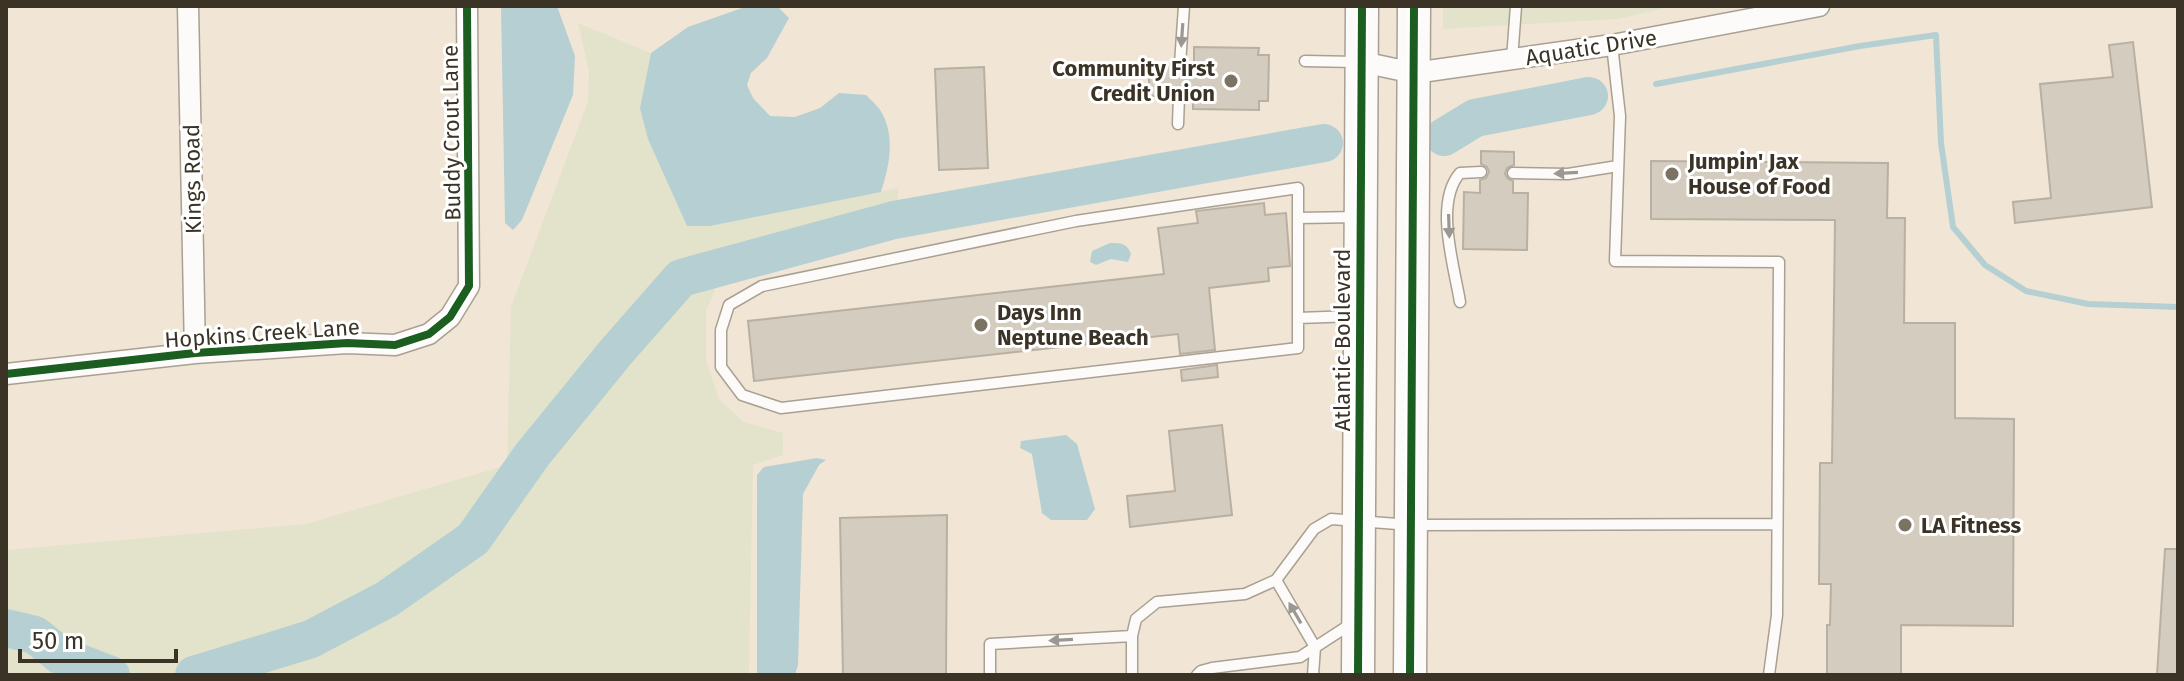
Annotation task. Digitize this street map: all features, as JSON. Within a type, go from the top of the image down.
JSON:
[{"type":"highway","name":"Atlantic Boulevard","points":[[1358,675],[1362,6]]},
{"type":"highway","points":[[1410,675],[1414,6]]},
{"type":"street","name":"Kings Road","points":[[188,6],[195,353]]},
{"type":"street","name":"Buddy Crout Lane","points":[[467,6],[471,259]]},
{"type":"street","name":"Aquatic Drive","points":[[1362,62],[1414,73],[1612,45],[1819,6]]},
{"type":"street","name":"Hopkins Creek Lane","points":[[6,374],[195,353],[347,343],[395,345],[429,334],[450,317],[469,286],[471,259]]},
{"type":"lane","points":[[1180,64],[1184,6]]},
{"type":"lane","points":[[1512,59],[1516,6]]},
{"type":"lane","points":[[1612,45],[1620,116],[1615,261],[1779,262],[1777,615],[1769,675]]},
{"type":"lane","points":[[1305,61],[1362,62]]},
{"type":"lane","points":[[1178,124],[1179,96]]},
{"type":"lane","points":[[1513,173],[1568,174],[1618,166]]},
{"type":"lane","points":[[1460,302],[1447,228],[1450,185],[1460,173],[1481,172]]},
{"type":"lane","points":[[1298,188],[1298,318],[1298,348],[781,408],[742,395],[721,367],[721,330],[729,305],[762,286],[1076,221],[1298,188]]},
{"type":"lane","points":[[1298,218],[1361,217]]},
{"type":"lane","points":[[1298,318],[1360,315]]},
{"type":"lane","points":[[1132,675],[1132,636],[1136,619],[1157,602],[1245,594],[1276,580],[1314,529],[1331,519],[1411,525],[1777,524]]},
{"type":"lane","points":[[1276,580],[1315,647],[1313,675]]},
{"type":"lane","points":[[1197,675],[1212,668],[1300,657],[1359,619]]},
{"type":"lane","points":[[990,675],[990,644],[1132,636]]},
{"type":"green space","points":[[1443,6],[1674,6],[1618,19],[1443,29]]},
{"type":"green space","points":[[578,23],[651,53],[640,108],[687,226],[710,226],[898,188],[899,228],[721,276],[706,311],[706,360],[719,399],[744,422],[783,433],[783,455],[753,465],[749,675],[6,675],[6,550],[306,524],[507,465],[511,307],[588,101],[589,72]]},
{"type":"water","points":[[501,6],[557,6],[575,56],[573,95],[522,220],[513,230],[505,223]]},
{"type":"water","points":[[777,6],[789,18],[767,58],[751,73],[747,85],[753,98],[770,116],[795,117],[820,108],[839,93],[866,95],[882,112],[889,134],[888,163],[881,192],[710,226],[687,226],[648,139],[640,108],[651,53],[688,27],[745,7]]},
{"type":"water","points":[[1110,243],[1128,248],[1131,254],[1128,262],[1111,259],[1096,265],[1090,262],[1092,251]]},
{"type":"water","points":[[1066,435],[1077,444],[1095,509],[1087,520],[1051,520],[1042,513],[1032,454],[1020,448],[1021,441]]},
{"type":"water","points":[[817,458],[826,460],[819,465],[803,494],[798,665],[795,675],[757,675],[757,475],[764,467]]},
{"type":"building","points":[[2133,42],[2152,207],[2015,223],[2013,202],[2051,198],[2040,84],[2113,77],[2109,45]]},
{"type":"building","name":"Community First Credit Union","points":[[1194,47],[1259,48],[1258,55],[1269,55],[1268,101],[1259,101],[1259,110],[1193,109],[1193,97],[1187,96],[1180,88],[1175,89],[1171,96],[1149,96],[1149,64],[1172,64],[1175,70],[1183,71],[1188,65],[1194,65]]},
{"type":"building","points":[[984,67],[988,168],[939,170],[935,69]]},
{"type":"building","points":[[1481,151],[1514,152],[1514,165],[1507,168],[1505,174],[1513,181],[1513,193],[1528,193],[1527,250],[1463,249],[1464,192],[1480,193],[1480,180],[1486,178],[1489,172],[1481,164]]},
{"type":"building","points":[[1651,161],[1888,163],[1887,218],[1905,218],[1904,323],[1955,323],[1955,418],[2014,419],[2013,626],[1901,625],[1901,675],[1827,675],[1831,584],[1819,584],[1820,463],[1832,463],[1835,220],[1651,219]]},
{"type":"building","name":"Days Inn Neptune Beach","points":[[1264,203],[1265,215],[1286,213],[1290,266],[1268,268],[1269,281],[1209,288],[1215,350],[1180,354],[1178,334],[754,381],[748,321],[1164,274],[1158,228],[1198,223],[1196,211]]},
{"type":"building","points":[[1217,365],[1218,377],[1182,381],[1181,370]]},
{"type":"building","points":[[1222,425],[1232,515],[1130,527],[1127,496],[1175,491],[1169,431]]},
{"type":"building","points":[[947,515],[946,675],[843,675],[840,518]]},
{"type":"building","points":[[2165,549],[2178,549],[2178,675],[2157,675]]},
{"type":"waterway","points":[[1656,84],[1936,35],[1941,143],[1953,227],[1985,265],[2026,291],[2088,304],[2178,307]]},
{"type":"waterway","points":[[1444,137],[1475,118],[1589,96]]},
{"type":"waterway","points":[[194,675],[311,639],[387,599],[473,539],[532,455],[681,278],[894,220],[1324,143]]},
{"type":"waterway","points":[[6,628],[35,635],[61,656],[111,675]]},
{"type":"cycle path","points":[[6,374],[195,353],[347,343],[395,345],[429,334],[450,317],[469,286],[467,6]]},
{"type":"cycle path","points":[[1358,675],[1362,6]]},
{"type":"cycle path","points":[[1410,675],[1414,6]]},
{"type":"place","name":"Community First Credit Union","points":[[1231,81]]},
{"type":"place","name":"Jumpin' Jax House of Food","points":[[1672,174]]},
{"type":"place","name":"Days Inn Neptune Beach","points":[[981,325]]},
{"type":"place","name":"LA Fitness","points":[[1905,525]]}]
